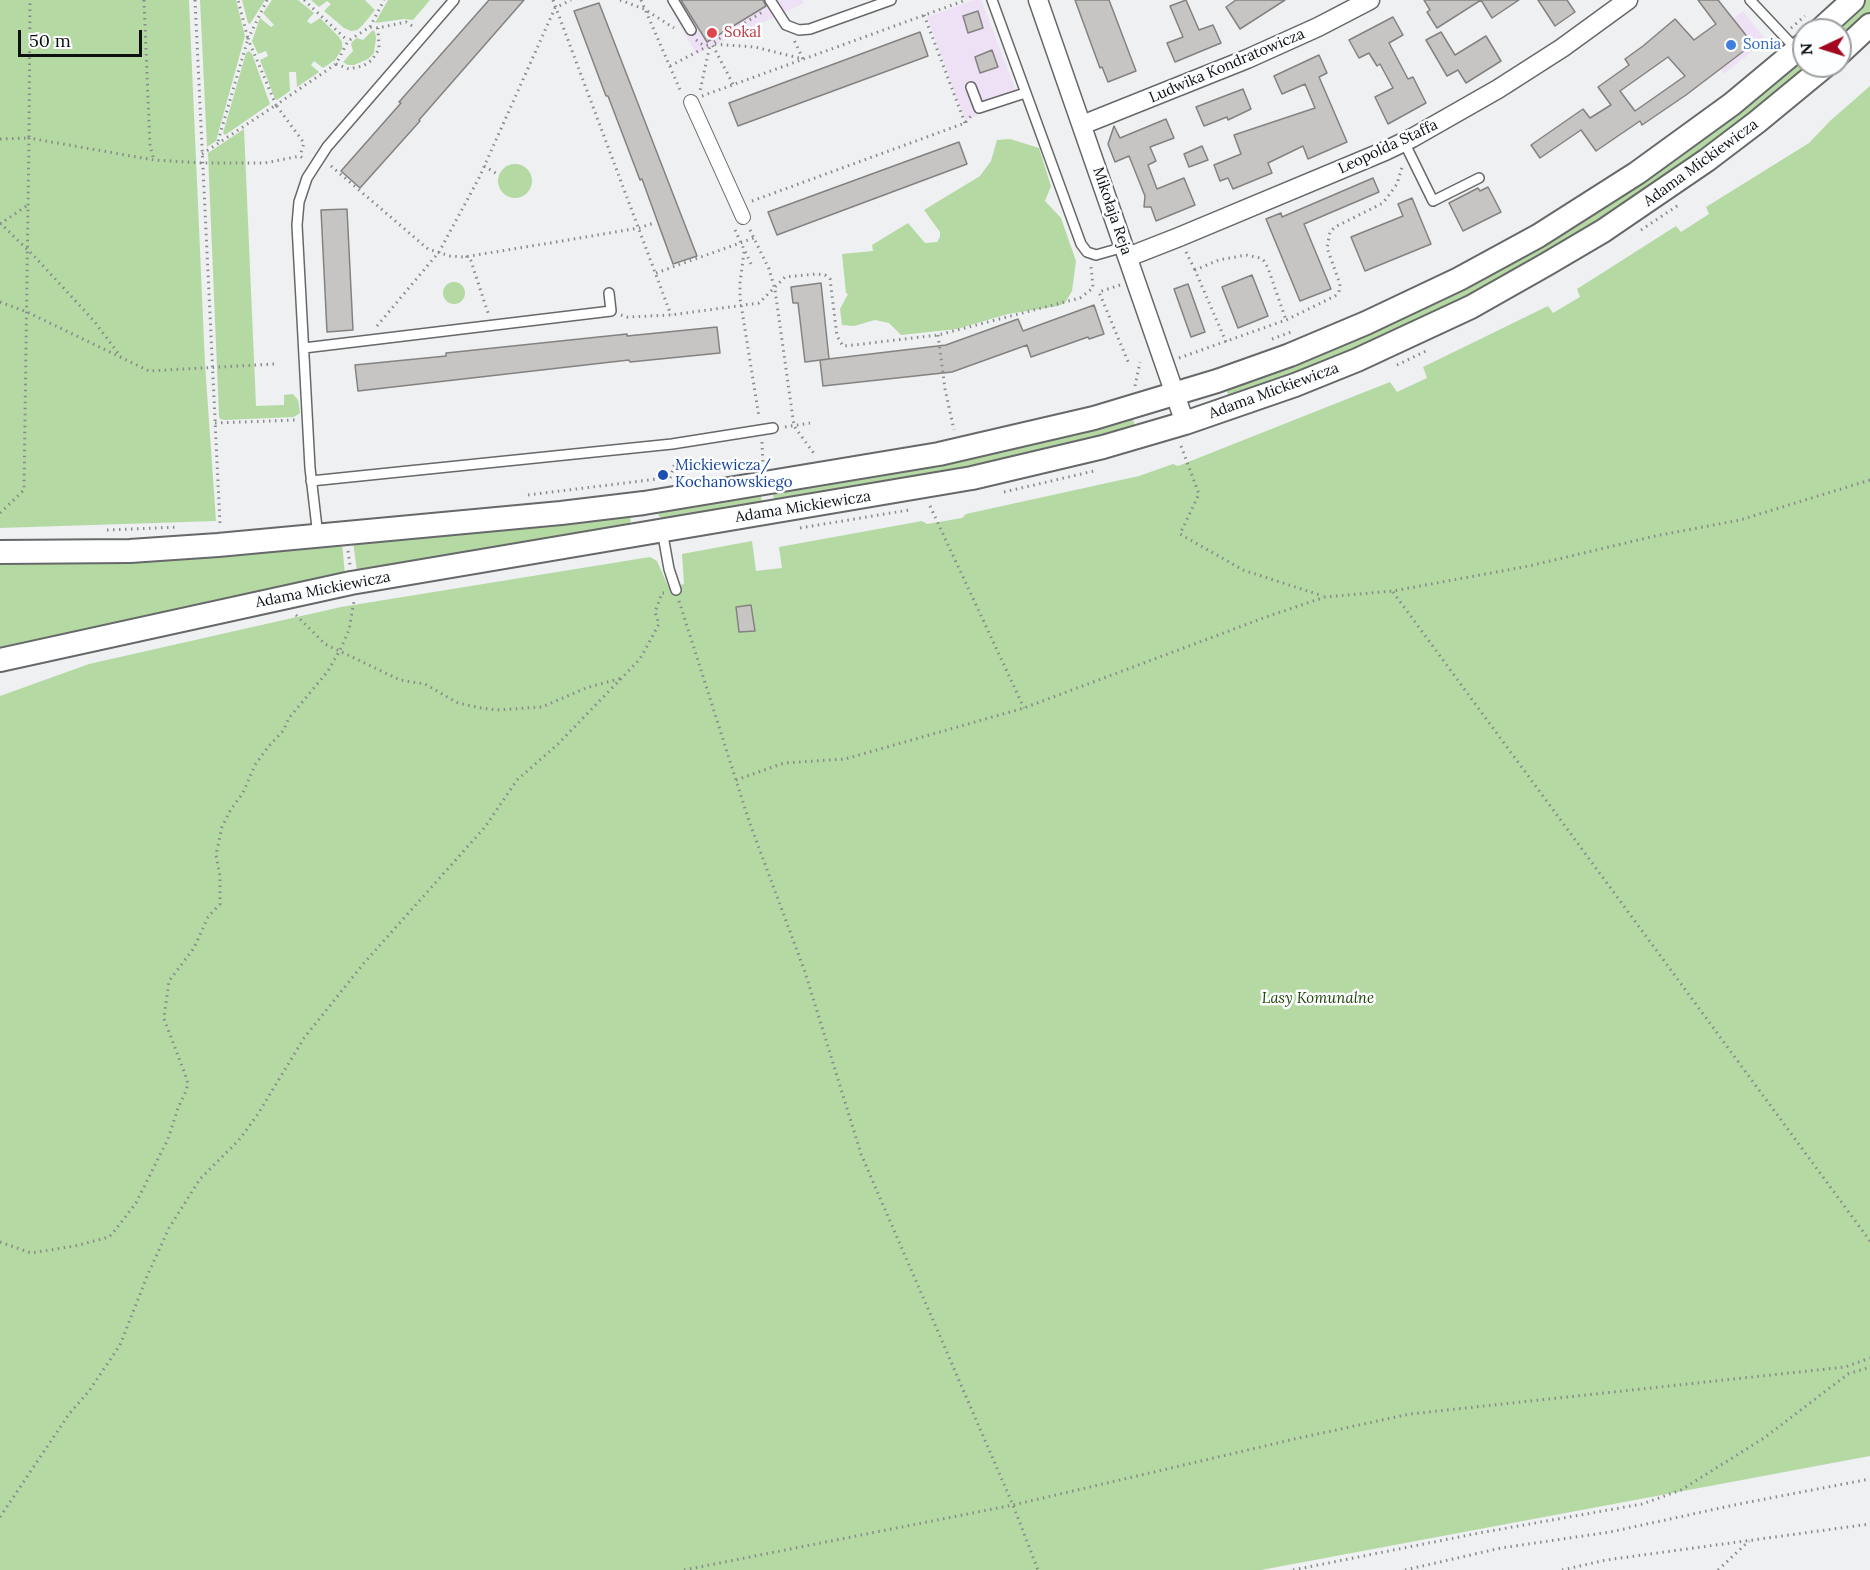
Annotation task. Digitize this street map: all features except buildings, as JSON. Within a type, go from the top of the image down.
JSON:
[{"type":"street","name":"Mikołaja Reja","points":[[1038,0],[1185,423]]},
{"type":"street","name":"Ludwika Kondratowicza","points":[[1082,125],[1247,59],[1318,27],[1370,0]]},
{"type":"street","name":"Leopolda Staffa","points":[[1126,252],[1179,237],[1401,144],[1498,89],[1562,48],[1628,0]]},
{"type":"street","points":[[1821,18],[1853,0]]},
{"type":"street","points":[[1852,42],[1870,26]]},
{"type":"street","name":"Adama Mickiewicza","points":[[0,552],[130,550],[347,534],[644,502],[958,450],[1053,429],[1170,377],[1269,362],[1345,332],[1496,260],[1574,214],[1646,167],[1732,104],[1792,46]]},
{"type":"street","name":"Adama Mickiewicza","points":[[0,660],[351,583],[982,476],[1103,447],[1185,423],[1295,385],[1357,360],[1471,307],[1603,231],[1707,160],[1811,78]]},
{"type":"street","points":[[691,102],[741,211]]},
{"type":"street","points":[[644,502],[655,531]]},
{"type":"lane","points":[[319,536],[311,481],[297,225],[302,190],[321,156],[454,0]]},
{"type":"lane","points":[[673,0],[691,30]]},
{"type":"lane","points":[[772,3],[786,25],[794,29],[810,29],[891,0]]},
{"type":"lane","points":[[992,0],[1081,244],[1091,254],[1126,252]]},
{"type":"lane","points":[[1750,0],[1792,40]]},
{"type":"lane","points":[[971,87],[979,108],[1025,93]]},
{"type":"lane","points":[[1401,144],[1433,201],[1479,178]]},
{"type":"lane","points":[[304,348],[611,311],[609,293]]},
{"type":"lane","points":[[311,481],[682,442],[773,428]]},
{"type":"lane","points":[[655,531],[676,590]]},
{"type":"path","points":[[0,513],[24,490],[30,0]]},
{"type":"path","points":[[144,0],[150,146],[154,160]]},
{"type":"path","points":[[195,0],[220,524],[231,524]]},
{"type":"path","points":[[238,0],[248,39],[276,105],[304,143],[300,156]]},
{"type":"path","points":[[218,143],[248,39],[267,0]]},
{"type":"path","points":[[304,0],[348,41]]},
{"type":"path","points":[[202,154],[336,64],[348,41],[370,27],[384,0]]},
{"type":"path","points":[[553,0],[671,315]]},
{"type":"path","points":[[371,340],[372,332],[439,252],[484,166],[555,8],[568,0]]},
{"type":"path","points":[[620,0],[644,9],[663,22]]},
{"type":"path","points":[[641,0],[684,98],[691,102]]},
{"type":"path","points":[[711,44],[699,96],[966,0]]},
{"type":"path","points":[[670,66],[711,44],[772,3]]},
{"type":"path","points":[[924,15],[964,123]]},
{"type":"path","points":[[370,27],[378,28],[406,22],[423,36]]},
{"type":"path","points":[[336,64],[349,69],[363,66],[372,60],[379,49],[378,28]]},
{"type":"path","points":[[794,29],[793,38],[803,59]]},
{"type":"path","points":[[711,44],[755,47],[803,59]]},
{"type":"path","points":[[711,44],[733,84]]},
{"type":"path","points":[[752,266],[734,225],[741,211],[964,123],[979,108]]},
{"type":"path","points":[[0,139],[29,138],[154,160],[203,163],[265,164],[300,156],[314,166]]},
{"type":"path","points":[[1129,387],[1170,377],[1226,342],[1286,320],[1339,292],[1338,274],[1327,248],[1328,237],[1335,227],[1383,203],[1390,195],[1397,184],[1403,164],[1401,144]]},
{"type":"path","points":[[321,156],[428,249],[450,256],[466,256],[639,228],[654,223]]},
{"type":"path","points":[[484,166],[499,174]]},
{"type":"path","points":[[28,205],[0,223],[94,321],[122,358]]},
{"type":"path","points":[[741,211],[769,269],[774,287],[794,426],[815,454],[804,456]]},
{"type":"path","points":[[656,273],[754,238]]},
{"type":"path","points":[[745,250],[740,283],[742,307],[761,430],[763,463],[773,461]]},
{"type":"path","points":[[1091,254],[1093,288]]},
{"type":"path","points":[[1226,342],[1196,270],[1220,260],[1246,255],[1264,261],[1286,320]]},
{"type":"path","points":[[466,256],[471,261],[492,325]]},
{"type":"path","points":[[611,311],[627,317],[671,315],[742,307],[759,303],[785,277],[825,275],[830,279],[837,336],[843,346],[938,335],[1080,297],[1093,288]]},
{"type":"path","points":[[1099,292],[1124,284]]},
{"type":"path","points":[[1093,288],[1099,292],[1129,364]]},
{"type":"path","points":[[0,302],[27,312],[149,371],[274,364]]},
{"type":"path","points":[[1271,339],[1292,331]]},
{"type":"path","points":[[938,335],[945,389],[954,430],[964,428]]},
{"type":"path","points":[[1135,386],[1140,362]]},
{"type":"path","points":[[215,423],[307,419]]},
{"type":"path","points":[[773,428],[810,423]]},
{"type":"path","points":[[670,478],[682,442]]},
{"type":"path","points":[[1180,446],[1200,495],[1180,534],[1243,570],[1324,597]]},
{"type":"path","points":[[518,496],[681,476]]},
{"type":"path","points":[[736,780],[784,763],[845,759],[1024,708],[1324,597],[1393,591],[1529,566],[1740,520],[1870,480]]},
{"type":"path","points":[[930,506],[1024,708]]},
{"type":"path","points":[[100,530],[184,526]]},
{"type":"path","points":[[0,1242],[31,1253],[75,1246],[109,1237],[136,1203],[168,1139],[188,1084],[164,1019],[169,981],[194,948],[208,916],[220,904],[220,876],[216,855],[222,827],[231,809],[243,793],[255,765],[283,731],[289,718],[328,671],[349,630],[354,602],[347,534]]},
{"type":"path","points":[[0,1517],[69,1414],[89,1391],[120,1346],[169,1228],[200,1179],[239,1140],[258,1114],[304,1038],[364,963],[485,827],[517,780],[558,744],[639,659],[659,624],[655,612],[662,593],[676,590],[749,821],[805,972],[861,1154],[1013,1505],[1038,1570]]},
{"type":"path","points":[[1393,591],[1870,1241]]},
{"type":"path","points":[[295,614],[325,644],[400,680],[425,684],[458,703],[497,710],[542,707],[586,688],[622,678]]},
{"type":"path","points":[[684,1570],[1013,1505],[1410,1414],[1845,1367],[1870,1358]]},
{"type":"path","points":[[1293,1570],[1502,1528],[1642,1504],[1681,1490],[1764,1438],[1848,1374],[1870,1367]]},
{"type":"path","points":[[1405,1570],[1501,1548],[1610,1532],[1870,1479]]},
{"type":"path","points":[[1562,1570],[1606,1560],[1870,1524]]},
{"type":"path","points":[[1718,1570],[1750,1540]]},
{"type":"shaded area","points":[[666,0],[802,0],[804,3],[696,54]]},
{"type":"shaded area","points":[[974,0],[981,0],[1020,101],[965,120],[927,17]]},
{"type":"shaded area","name":"Sonia","points":[[1743,11],[1766,40],[1724,74],[1700,46]]},
{"type":"green space","points":[[0,0],[189,0],[205,364],[216,521],[0,528]]},
{"type":"green space","points":[[200,0],[236,0],[245,36],[216,141],[207,147]]},
{"type":"green space","points":[[242,0],[265,0],[250,24],[248,23]]},
{"type":"green space","points":[[272,0],[298,0],[314,13],[307,21],[311,24],[320,18],[342,42],[342,49],[335,60],[323,68],[314,61],[311,65],[319,72],[297,87],[296,72],[289,72],[290,91],[277,100],[260,60],[268,56],[266,51],[258,54],[252,41],[260,18],[271,27],[274,25],[263,13]]},
{"type":"green space","points":[[311,0],[365,0],[375,10],[362,26],[351,31],[324,11],[331,4],[327,1],[319,7]]},
{"type":"green space","points":[[388,0],[430,0],[413,20],[375,23]]},
{"type":"green space","points":[[1865,0],[1870,0],[1870,13],[1852,30],[1852,18],[1846,18]]},
{"type":"green space","points":[[373,30],[376,38],[374,53],[368,59],[354,65],[343,62],[353,51],[351,44],[353,41],[357,38],[363,40]]},
{"type":"green space","points":[[249,51],[270,104],[225,135],[223,133],[246,53]]},
{"type":"green space","points":[[1792,64],[1792,78],[1797,78],[1636,200],[1502,280],[1363,347],[1229,399],[1226,387],[1358,336]]},
{"type":"green space","name":"Lasy Komunalne","points":[[1870,86],[1870,1456],[1261,1570],[0,1570],[0,696],[89,664],[341,607],[650,557],[657,561],[669,588],[684,584],[682,554],[752,541],[756,571],[782,568],[779,547],[922,521],[927,524],[962,518],[966,514],[1139,476],[1173,464],[1178,466],[1390,382],[1397,392],[1427,378],[1423,367],[1548,306],[1553,313],[1580,297],[1577,289],[1676,226],[1681,232],[1709,214],[1706,207],[1809,143]]},
{"type":"green space","points":[[244,129],[256,406],[284,405],[284,395],[293,394],[298,400],[300,413],[294,417],[225,420],[220,419],[219,416],[208,153]]},
{"type":"green space","points":[[1010,139],[1039,148],[1051,186],[1045,201],[1061,218],[1076,261],[1072,291],[1065,303],[1008,314],[957,329],[901,335],[889,323],[875,320],[854,326],[842,325],[840,309],[848,294],[846,293],[842,254],[873,251],[872,245],[908,223],[925,243],[937,242],[940,232],[924,210],[980,176],[991,161],[997,140]]},
{"type":"green space","points":[[515,164],[527,169],[532,181],[527,193],[515,198],[503,193],[498,181],[503,169]]},
{"type":"green space","points":[[454,282],[464,289],[465,293],[458,303],[454,304],[444,297],[443,293],[450,283]]},
{"type":"green space","points":[[1132,417],[1136,428],[1004,462],[774,503],[773,490]]},
{"type":"green space","points":[[761,493],[762,505],[664,520],[658,515],[660,510]]},
{"type":"green space","points":[[624,514],[630,517],[631,521],[627,527],[357,572],[353,541]]},
{"type":"green space","points":[[342,543],[345,575],[0,651],[0,561]]},
{"type":"place","name":"Sokal","points":[[712,33]]},
{"type":"place","name":"Sonia","points":[[1731,45]]},
{"type":"place","name":"Mickiewicza/ Kochanowskiego","points":[[663,475]]}]
